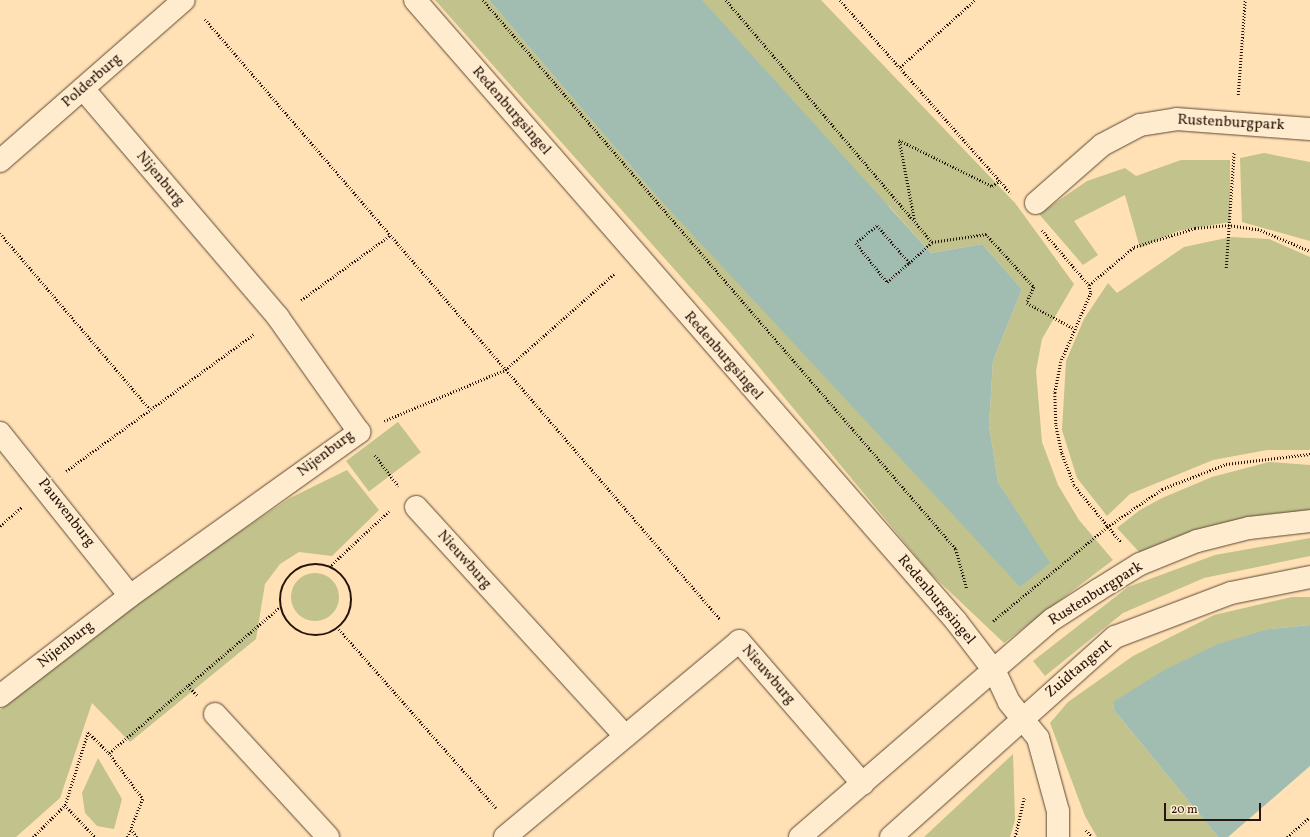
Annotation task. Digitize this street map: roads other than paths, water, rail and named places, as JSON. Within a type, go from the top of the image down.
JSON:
[{"type":"street","name":"Redenburgsingel","points":[[415,0],[635,255],[964,615],[995,672],[1009,702],[1038,738],[1058,811],[1058,837]]},
{"type":"street","name":"Polderburg","points":[[0,161],[83,89],[192,6]]},
{"type":"street","name":"Nijenburg","points":[[0,696],[130,596],[359,432],[278,317],[83,89]]},
{"type":"street","name":"Rustenburgpark","points":[[1036,203],[1102,146],[1140,125],[1176,119],[1310,129]]},
{"type":"street","name":"Pauwenburg","points":[[0,433],[46,486],[130,596]]},
{"type":"street","name":"Nieuwburg","points":[[410,501],[625,736]]},
{"type":"street","name":"Rustenburgpark","points":[[800,837],[995,672],[1053,619],[1140,564],[1197,541],[1249,528],[1310,521]]},
{"type":"street","name":"Zuidtangent","points":[[891,837],[1022,717],[1115,637],[1231,593],[1310,577]]},
{"type":"street","name":"Nieuwburg","points":[[510,833],[739,641],[863,784]]},
{"type":"street","points":[[215,714],[328,837]]}]
